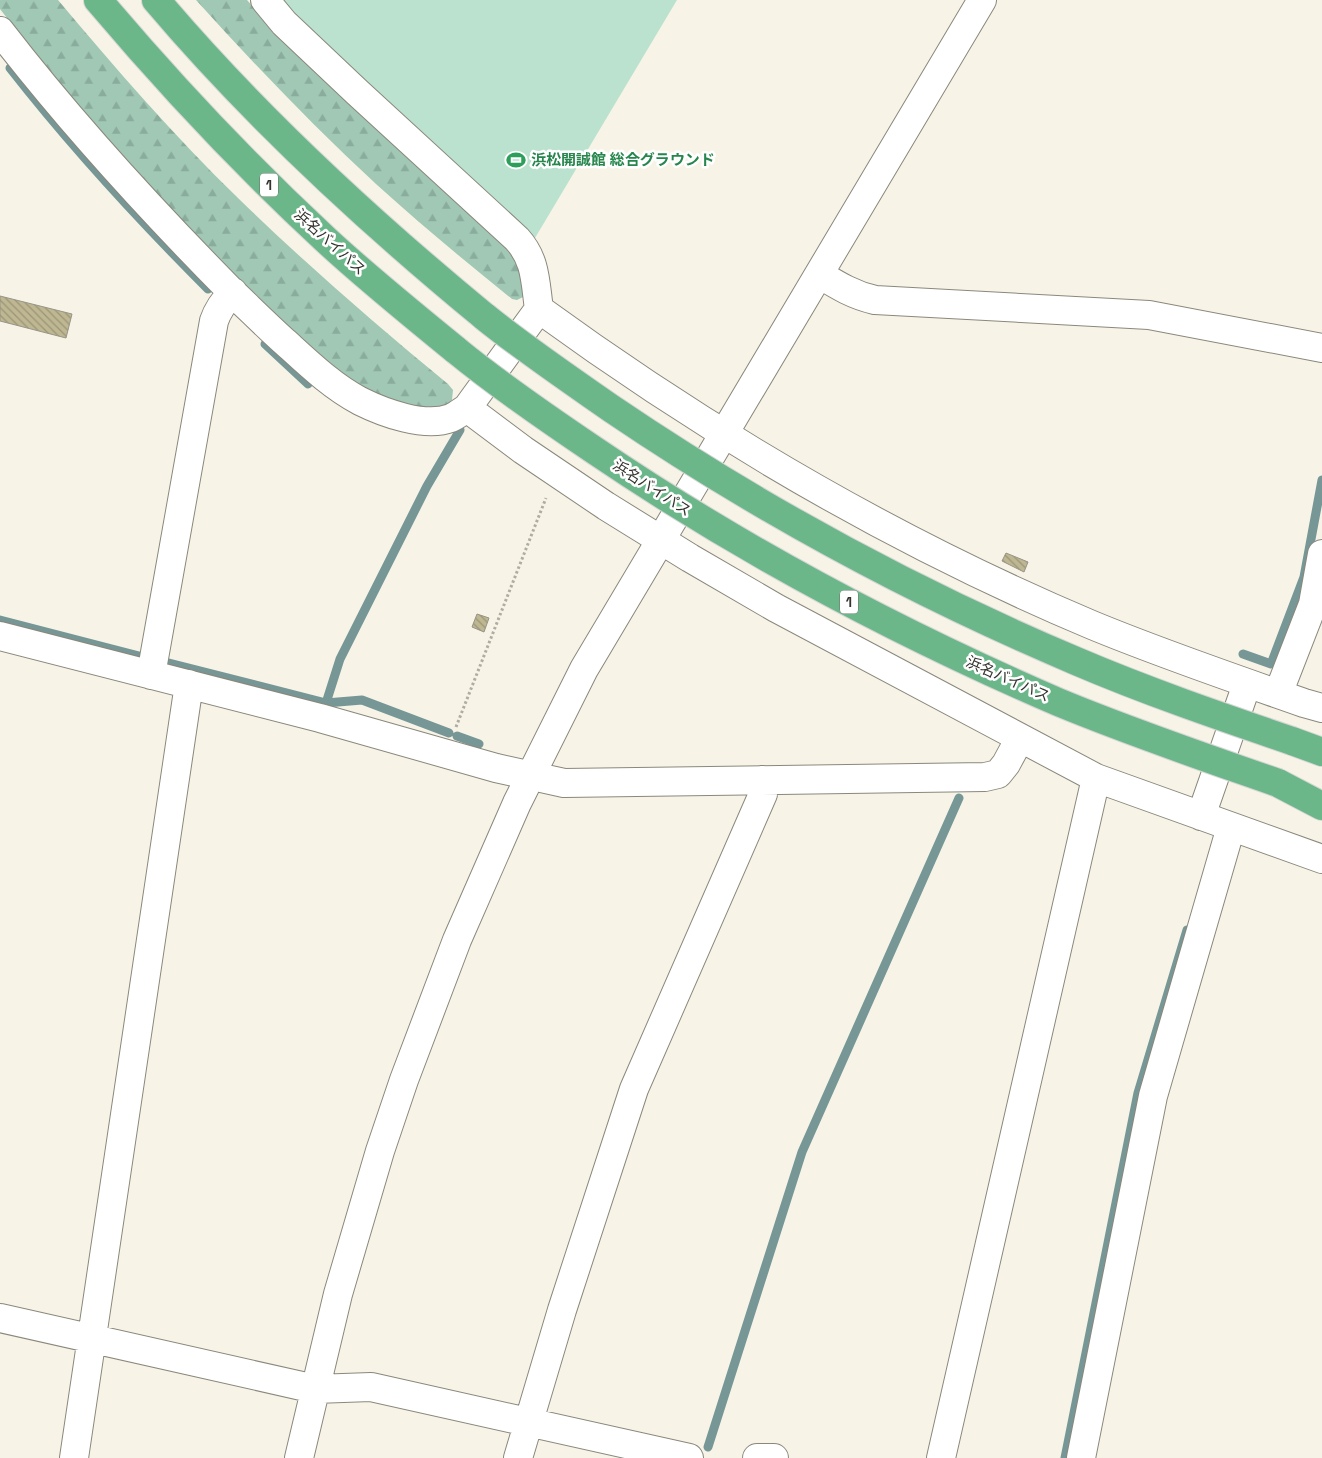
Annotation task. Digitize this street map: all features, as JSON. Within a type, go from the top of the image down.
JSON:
[{"type":"highway","name":"浜名バイパス","points":[[98,0],[195,110],[332,245],[394,300],[458,351],[546,417],[635,477],[795,574],[882,620],[970,662],[1059,702],[1151,739],[1322,798]]},
{"type":"highway","points":[[156,0],[226,79],[355,207],[485,317],[571,381],[651,435],[732,486],[816,535],[901,580],[988,622],[1076,662],[1166,697],[1322,752]]},
{"type":"highway","points":[[1292,741],[1322,747]]},
{"type":"highway","points":[[1278,783],[1322,806]]},
{"type":"street","points":[[0,31],[102,154],[172,232],[311,366],[335,385],[360,400],[388,412],[416,420],[434,422],[452,418],[467,408],[539,309],[532,260],[526,248],[510,232],[351,86],[284,22],[264,0]]},
{"type":"street","points":[[299,1458],[338,1294],[358,1222],[404,1080],[457,940],[486,871],[530,776],[584,669],[982,0]]},
{"type":"street","points":[[819,274],[847,291],[860,297],[875,300],[1149,315],[1322,348]]},
{"type":"street","points":[[151,675],[214,321],[223,302],[233,292]]},
{"type":"street","points":[[539,309],[673,402],[723,434],[835,500],[919,545],[1004,586],[1092,625],[1180,660],[1322,708]]},
{"type":"street","points":[[467,408],[523,450],[660,540],[776,608],[1020,738],[1096,778],[1322,859]]},
{"type":"street","points":[[1278,694],[1313,604],[1322,554]]},
{"type":"street","points":[[0,636],[320,718],[496,768],[564,783],[985,777],[998,774],[1006,764],[1020,738]]},
{"type":"street","points":[[74,1458],[190,684]]},
{"type":"street","points":[[1202,816],[1247,684]]},
{"type":"street","points":[[941,1458],[1096,778]]},
{"type":"street","points":[[518,1458],[562,1310],[634,1089],[763,794],[763,780]]},
{"type":"street","points":[[1081,1458],[1153,1096],[1231,827]]},
{"type":"street","points":[[0,1318],[315,1389],[371,1387],[689,1458]]},
{"type":"street","points":[[757,1458],[774,1458]]},
{"type":"path","points":[[446,753],[556,472]]},
{"type":"green space","points":[[0,0],[58,0],[191,151],[316,271],[448,384],[453,390],[452,400],[443,406],[427,408],[392,399],[359,384],[345,375],[304,342],[200,241],[98,130],[0,9]]},
{"type":"green space","points":[[196,0],[247,0],[275,32],[507,248],[519,265],[523,297],[517,300],[512,299],[409,214],[329,140]]},
{"type":"green space","name":"浜松開誠館 総合グラウンド","points":[[282,0],[677,0],[535,238],[366,83],[294,14]]},
{"type":"building","points":[[0,296],[72,314],[66,338],[0,321]]},
{"type":"building","points":[[1006,553],[1028,562],[1024,572],[1002,561]]},
{"type":"building","points":[[477,614],[489,618],[484,632],[472,627]]},
{"type":"waterway","points":[[10,68],[106,182],[208,289]]},
{"type":"waterway","points":[[265,344],[308,384]]},
{"type":"waterway","points":[[326,703],[340,659],[427,486],[460,430]]},
{"type":"waterway","points":[[1243,654],[1271,664],[1304,577],[1322,480]]},
{"type":"waterway","points":[[0,620],[143,657]]},
{"type":"waterway","points":[[165,662],[326,703],[362,700],[449,733]]},
{"type":"waterway","points":[[457,736],[479,744]]},
{"type":"waterway","points":[[708,1447],[802,1152],[959,798]]},
{"type":"waterway","points":[[1065,1458],[1138,1093],[1187,930]]},
{"type":"place","name":"浜松開誠館 総合グラウンド","points":[[516,160]]}]
